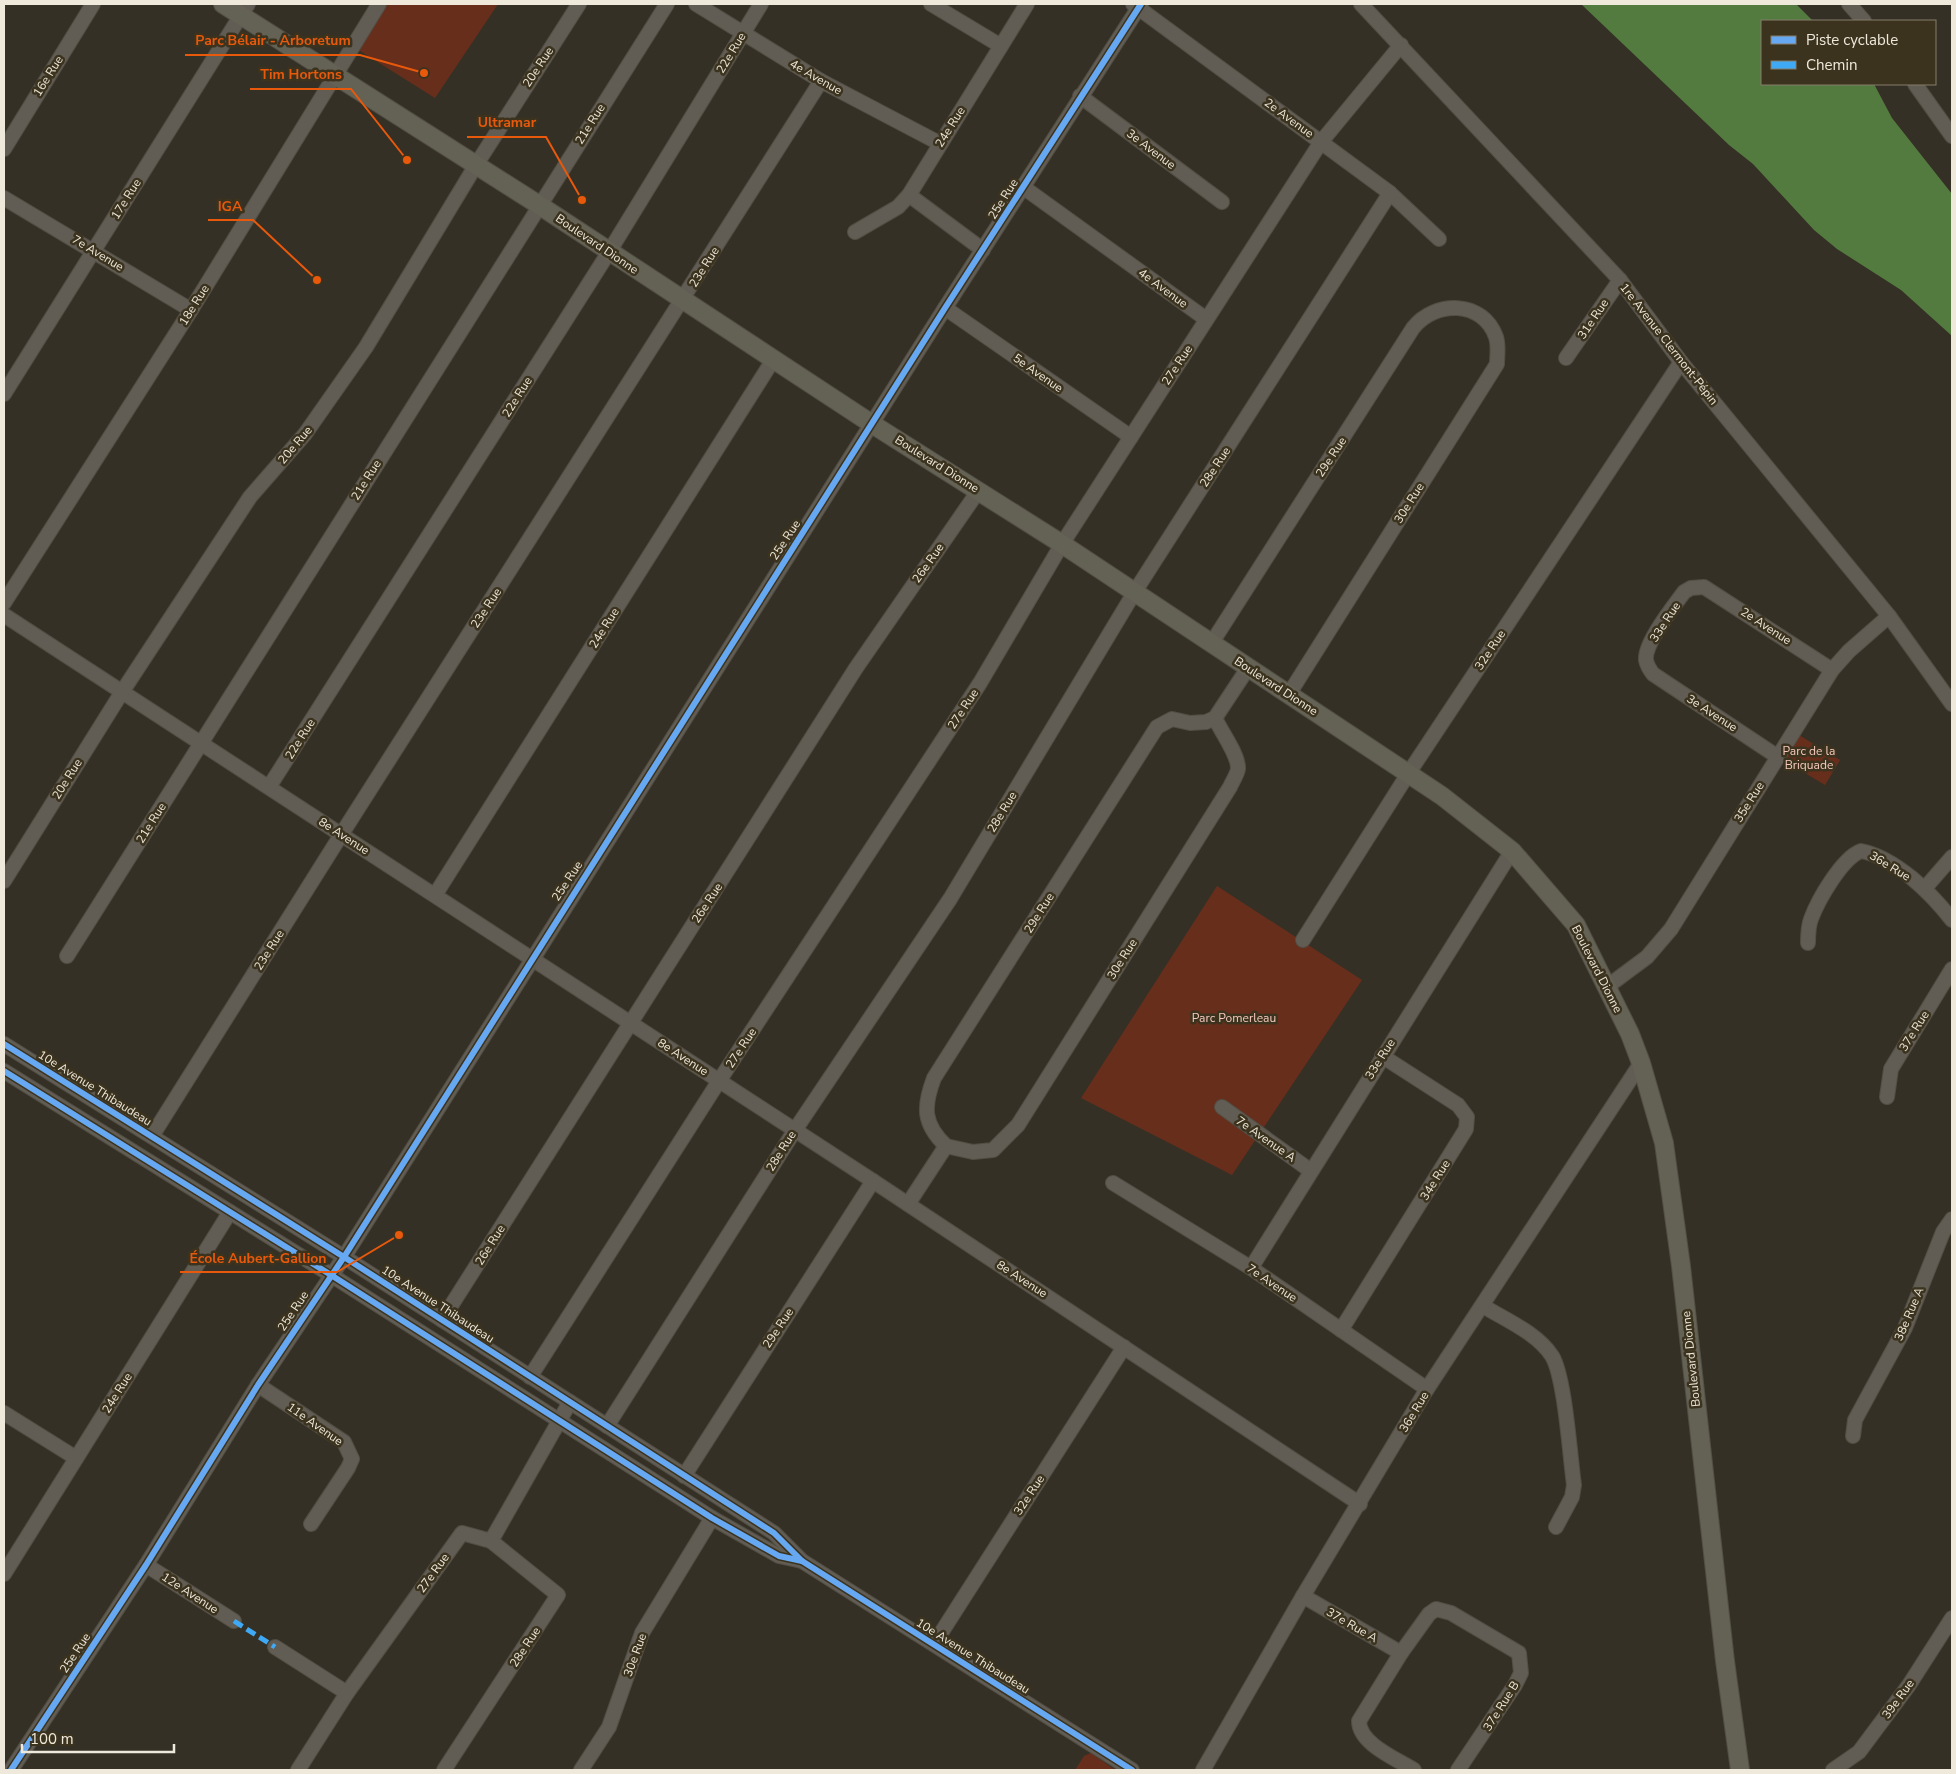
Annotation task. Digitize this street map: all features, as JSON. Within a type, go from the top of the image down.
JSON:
[{"type":"main road","name":"Boulevard Dionne","points":[[223,4],[245,9],[335,74],[539,205],[773,360],[1062,544],[1463,810],[1512,852],[1576,925],[1608,986],[1640,1062],[1664,1143],[1681,1266],[1725,1661],[1740,1770]]},
{"type":"street","name":"16e Rue","points":[[4,148],[93,4]]},
{"type":"street","name":"18e Rue","points":[[4,603],[191,310],[335,74],[380,4]]},
{"type":"street","name":"20e Rue","points":[[4,881],[122,692],[250,497],[305,434],[366,347],[476,165],[579,4]]},
{"type":"street","name":"21e Rue","points":[[67,956],[666,4]]},
{"type":"street","name":"4e Avenue","points":[[696,4],[821,82],[939,143]]},
{"type":"street","name":"22e Rue","points":[[269,787],[609,252],[761,4]]},
{"type":"street","points":[[931,4],[1001,46]]},
{"type":"street","name":"24e Rue","points":[[855,232],[898,207],[909,195],[939,143],[1027,4]]},
{"type":"street","name":"1re Avenue Clermont-Pépin","points":[[1362,4],[1620,280],[1681,362],[1889,616],[1952,704]]},
{"type":"street","points":[[1849,4],[1863,20]]},
{"type":"street","name":"25e Rue","points":[[11,1770],[146,1565],[258,1385],[344,1256],[531,958],[1138,5]]},
{"type":"street","name":"2e Avenue","points":[[1138,5],[1390,193],[1439,239]]},
{"type":"street","name":"17e Rue","points":[[4,394],[245,9]]},
{"type":"street","name":"27e Rue","points":[[530,1377],[719,1081],[980,683],[1062,544],[1321,142],[1401,45]]},
{"type":"street","name":"23e Rue","points":[[152,1136],[341,834],[821,82]]},
{"type":"street","points":[[1916,85],[1952,136]]},
{"type":"street","name":"3e Avenue","points":[[1080,96],[1222,202]]},
{"type":"street","name":"4e Avenue","points":[[1023,187],[1206,319]]},
{"type":"street","name":"28e Rue","points":[[607,1426],[795,1130],[950,899],[1134,593],[1390,193]]},
{"type":"street","points":[[909,195],[983,250]]},
{"type":"street","name":"7e Avenue","points":[[4,198],[94,250],[191,310]]},
{"type":"street","name":"31e Rue","points":[[1566,358],[1620,280]]},
{"type":"street","name":"5e Avenue","points":[[945,308],[1130,437]]},
{"type":"street","name":"29e Rue","points":[[1211,644],[1413,328],[1429,313],[1441,309],[1453,308],[1474,312]]},
{"type":"street","name":"30e Rue","points":[[1289,694],[1496,364],[1497,338],[1492,328],[1474,312]]},
{"type":"street","name":"24e Rue","points":[[435,896],[773,360]]},
{"type":"street","name":"32e Rue","points":[[1303,940],[1408,774],[1681,362]]},
{"type":"street","name":"26e Rue","points":[[442,1320],[856,668],[979,490]]},
{"type":"street","name":"2e Avenue","points":[[1697,587],[1711,590],[1832,670]]},
{"type":"street","name":"33e Rue","points":[[1648,667],[1646,653],[1653,638],[1684,592],[1697,587]]},
{"type":"street","name":"8e Avenue","points":[[4,615],[873,1181],[1360,1504]]},
{"type":"street","name":"35e Rue","points":[[1608,986],[1647,957],[1671,929],[1832,670],[1849,651],[1889,616]]},
{"type":"street","name":"3e Avenue","points":[[1648,667],[1661,681],[1778,757]]},
{"type":"street","points":[[1215,718],[1248,668]]},
{"type":"street","name":"29e Rue","points":[[946,1146],[935,1136],[927,1118],[926,1098],[934,1078],[1157,727],[1172,720],[1206,722],[1215,718]]},
{"type":"street","name":"30e Rue","points":[[946,1146],[973,1152],[993,1150],[1018,1125],[1230,787],[1238,770],[1236,756],[1223,738],[1215,718]]},
{"type":"street","name":"36e Rue","points":[[1808,943],[1810,921],[1816,910],[1844,863],[1861,850],[1876,855],[1926,888]]},
{"type":"street","name":"33e Rue","points":[[1251,1268],[1382,1056],[1512,852]]},
{"type":"street","points":[[1952,857],[1926,888],[1952,920]]},
{"type":"street","name":"37e Rue","points":[[1887,1097],[1891,1069],[1952,969]]},
{"type":"street","name":"10e Avenue Thibaudeau","points":[[4,1044],[344,1256],[774,1533],[802,1561],[1132,1770]]},
{"type":"street","name":"34e Rue","points":[[1341,1330],[1466,1129],[1467,1117],[1458,1105],[1382,1056]]},
{"type":"street","name":"36e Rue","points":[[1203,1770],[1303,1596],[1360,1504],[1427,1389],[1483,1306],[1640,1062]]},
{"type":"street","name":"10e Avenue Thibaudeau","points":[[4,1071],[331,1275],[712,1518],[778,1556],[802,1561]]},
{"type":"street","name":"7e Avenue A","points":[[1222,1107],[1311,1171]]},
{"type":"street","points":[[908,1204],[946,1146]]},
{"type":"street","name":"29e Rue","points":[[684,1476],[873,1181]]},
{"type":"street","name":"7e Avenue","points":[[1113,1183],[1251,1268],[1427,1389]]},
{"type":"street","name":"24e Rue","points":[[4,1574],[230,1212]]},
{"type":"street","name":"38e Rue A","points":[[1854,1436],[1855,1420],[1905,1328],[1943,1232],[1952,1218]]},
{"type":"street","points":[[1483,1306],[1540,1343],[1552,1356],[1559,1376],[1574,1485],[1572,1497],[1556,1527]]},
{"type":"street","name":"32e Rue","points":[[934,1644],[1124,1347]]},
{"type":"street","name":"11e Avenue","points":[[258,1385],[344,1442],[352,1459],[311,1524]]},
{"type":"street","points":[[491,1541],[570,1402]]},
{"type":"street","points":[[4,1413],[76,1458]]},
{"type":"street","name":"30e Rue","points":[[582,1770],[609,1727],[642,1633],[712,1518]]},
{"type":"street","name":"27e Rue","points":[[298,1770],[347,1693],[462,1533],[491,1541]]},
{"type":"street","name":"28e Rue","points":[[444,1770],[558,1596],[491,1541]]},
{"type":"street","name":"12e Avenue","points":[[146,1565],[234,1621]]},
{"type":"street","name":"37e Rue A","points":[[1303,1596],[1401,1653]]},
{"type":"street","name":"37e Rue B","points":[[1401,1653],[1429,1614],[1436,1609],[1451,1613],[1518,1653],[1521,1673],[1515,1685],[1458,1770]]},
{"type":"street","name":"39e Rue","points":[[1833,1770],[1859,1752],[1909,1685],[1952,1618]]},
{"type":"street","points":[[275,1647],[347,1693]]},
{"type":"street","points":[[1401,1653],[1359,1721],[1359,1730],[1368,1740],[1414,1770]]},
{"type":"green space","points":[[385,4],[498,4],[435,98],[357,49]]},
{"type":"green space","name":"Parc de la Briquade","points":[[1794,732],[1840,760],[1825,785],[1778,757]]},
{"type":"green space","name":"Parc Pomerleau","points":[[1217,886],[1362,980],[1232,1175],[1081,1098]]},
{"type":"green space","points":[[1091,1753],[1115,1770],[1075,1770],[1084,1756]]},
{"type":"shaded area","points":[[1581,4],[1796,4],[1812,20],[1761,20],[1761,85],[1875,85],[1892,118],[1952,194],[1952,336],[1901,290],[1837,249],[1814,230],[1753,164],[1729,145]]},
{"type":"marked path","points":[[234,1621],[275,1647]]},
{"type":"cycle path","points":[[11,1770],[146,1565],[258,1385],[344,1257],[945,308],[1141,4]]},
{"type":"cycle path","points":[[4,1044],[344,1257],[774,1533],[802,1561],[1132,1770]]},
{"type":"cycle path","points":[[4,1071],[331,1275],[712,1518],[779,1556],[802,1561]]},
{"type":"place","name":"Parc Bélair - Arboretum","points":[[424,73]]},
{"type":"place","name":"Tim Hortons","points":[[407,160]]},
{"type":"place","name":"Ultramar","points":[[582,200]]},
{"type":"place","name":"IGA","points":[[317,280]]},
{"type":"place","name":"École Aubert-Gallion","points":[[399,1235]]}]
